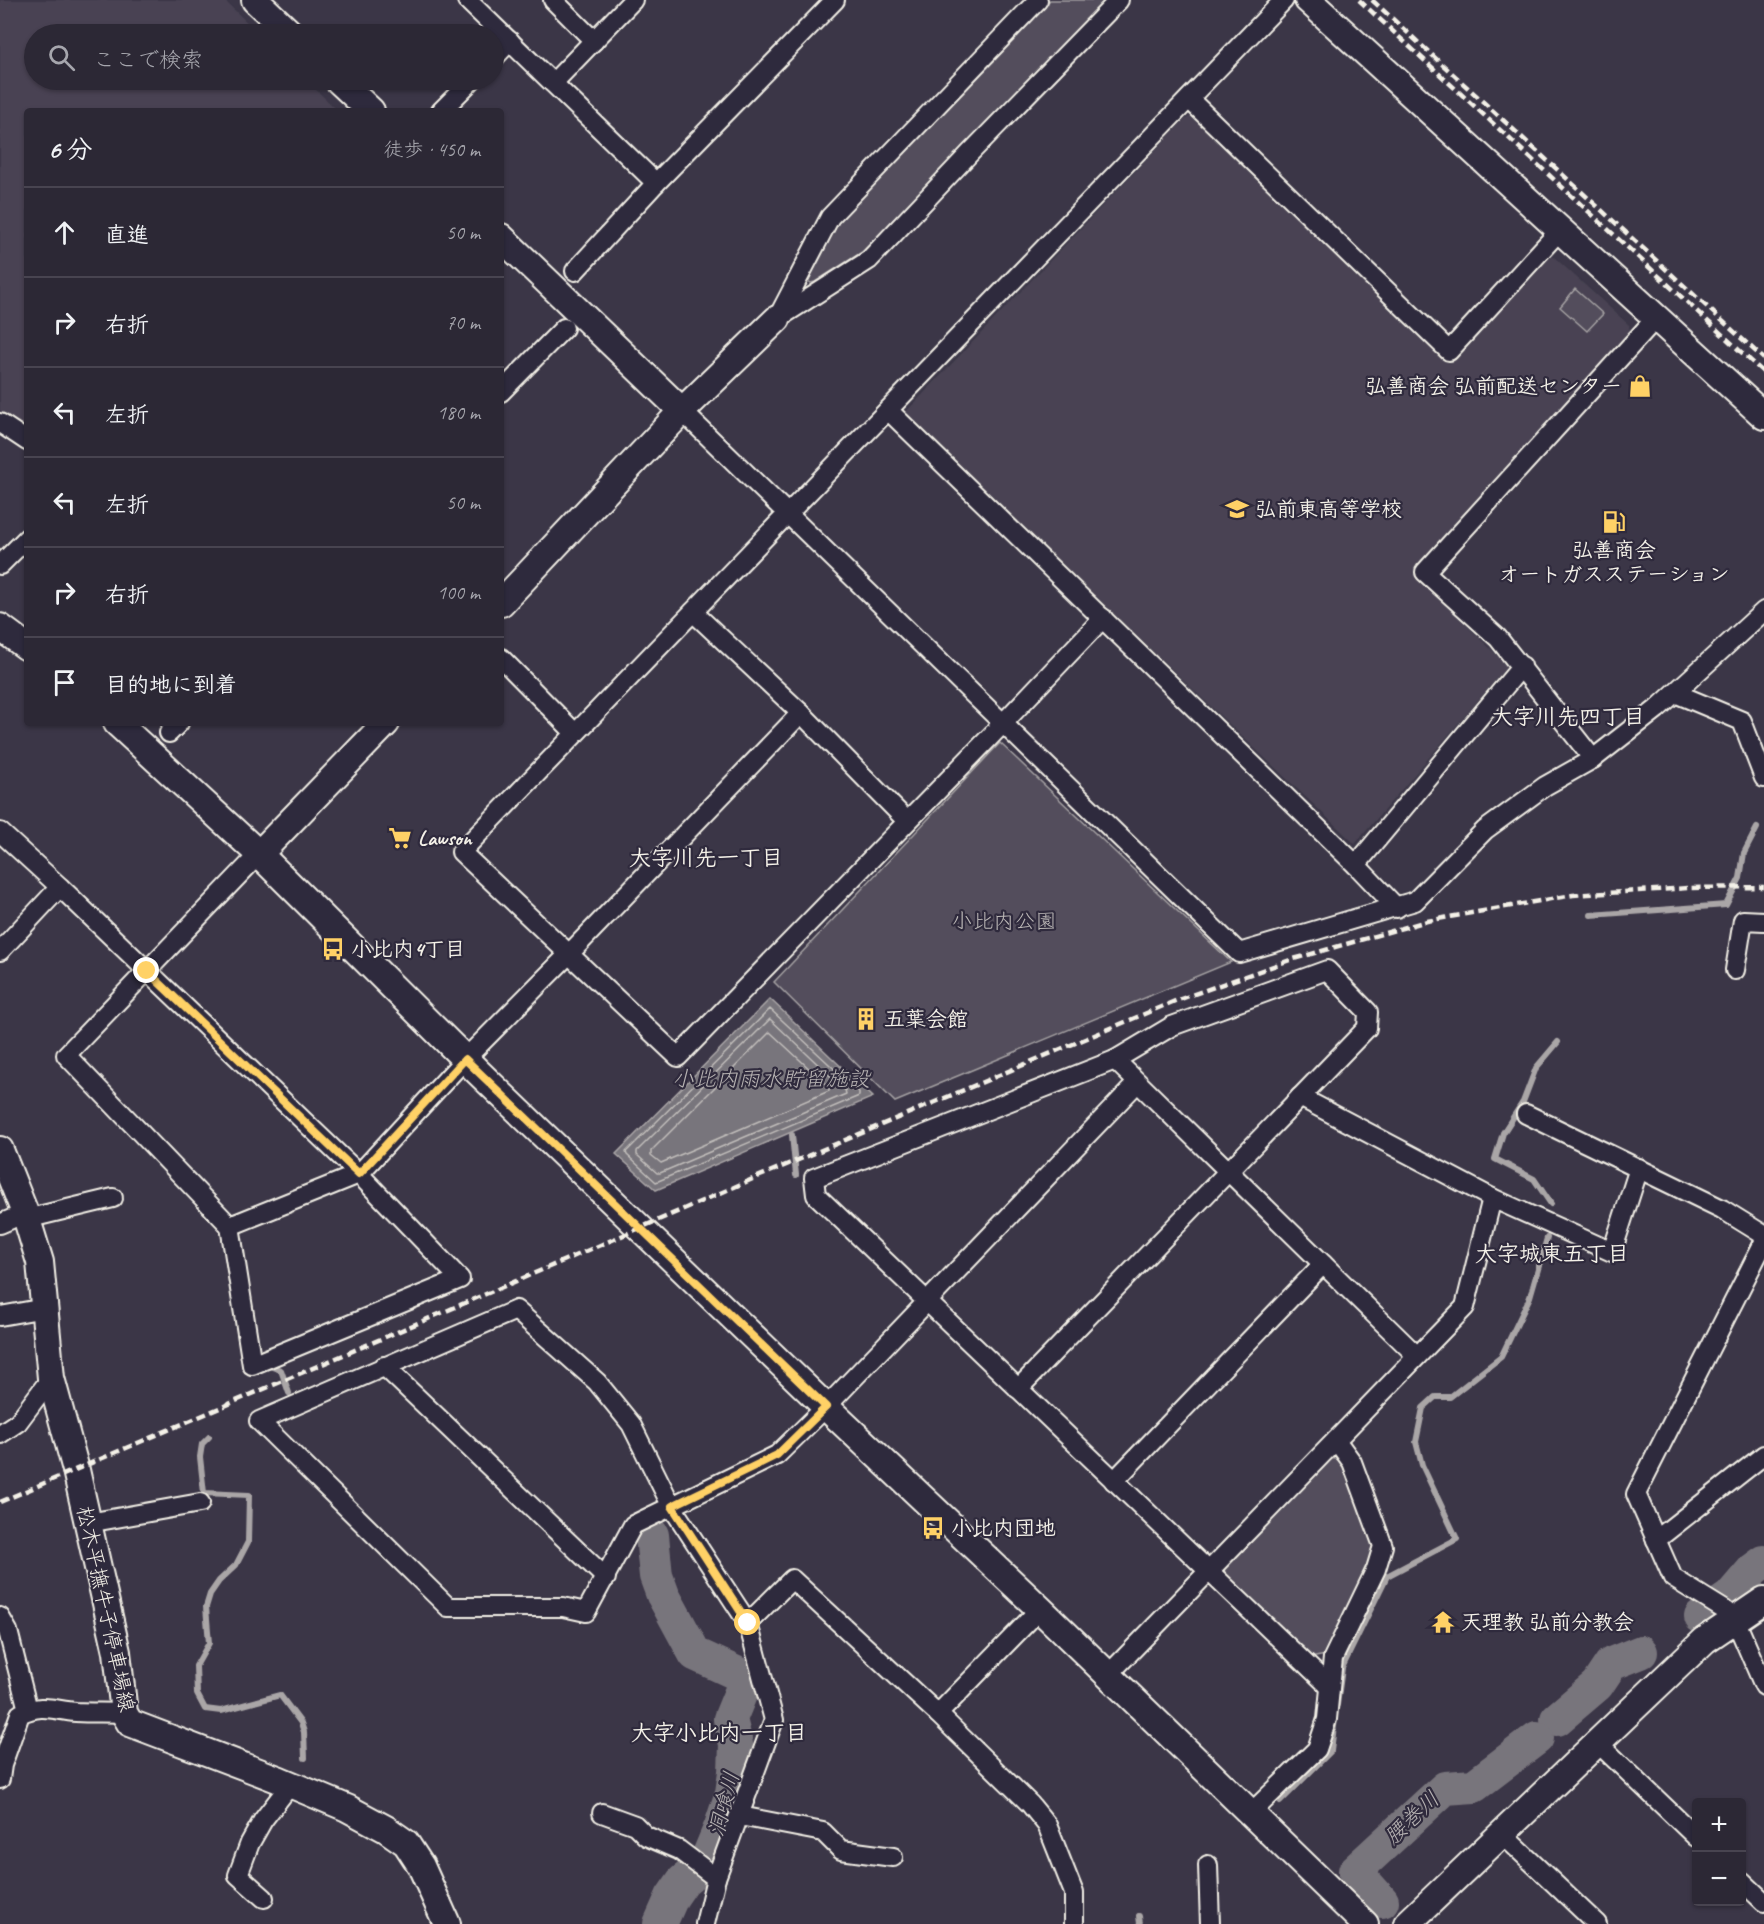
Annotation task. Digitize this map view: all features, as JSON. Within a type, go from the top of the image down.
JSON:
[{"type":"street","points":[[255,0],[280,24]]},
{"type":"street","points":[[467,0],[492,24]]},
{"type":"street","points":[[553,0],[594,41]]},
{"type":"street","points":[[553,83],[633,0]]},
{"type":"street","points":[[574,272],[656,183],[835,0]]},
{"type":"street","points":[[777,319],[830,217],[1038,0]]},
{"type":"street","points":[[504,600],[682,411],[777,319],[869,260],[1119,0]]},
{"type":"street","points":[[1103,618],[678,1058],[461,852],[1284,0]]},
{"type":"street","points":[[1308,0],[1764,416]]},
{"type":"street","points":[[504,35],[656,183]]},
{"type":"street","points":[[504,47],[510,41]]},
{"type":"street","points":[[349,90],[368,108]]},
{"type":"street","points":[[444,108],[462,90]]},
{"type":"street","points":[[1189,99],[1449,351],[1560,230]]},
{"type":"street","points":[[504,240],[1239,953],[1415,902],[1485,830],[1545,786],[1593,759],[1675,693],[1764,611]]},
{"type":"street","points":[[1593,759],[1498,638],[1425,572],[1656,318]]},
{"type":"street","points":[[504,389],[564,328]]},
{"type":"street","points":[[888,410],[1356,865],[1397,908]]},
{"type":"street","points":[[0,423],[24,439]]},
{"type":"street","points":[[0,565],[24,541]]},
{"type":"street","points":[[693,612],[801,713],[907,821]]},
{"type":"street","points":[[0,627],[24,645]]},
{"type":"street","points":[[504,661],[575,733]]},
{"type":"street","points":[[1356,865],[1522,666]]},
{"type":"street","points":[[1675,693],[1742,721],[1764,778]]},
{"type":"street","points":[[230,1226],[359,1174],[465,1059],[801,713]]},
{"type":"street","points":[[120,726],[259,854],[465,1059],[826,1407],[1040,1609],[1365,1924]]},
{"type":"street","points":[[0,832],[60,887],[147,971],[359,1174],[460,1278],[252,1365],[230,1226],[66,1055],[147,971],[259,854],[383,726]]},
{"type":"street","points":[[0,951],[60,887]]},
{"type":"street","points":[[1735,970],[1743,920],[1764,921]]},
{"type":"street","points":[[1018,1389],[1367,1028],[1368,1012],[1327,970],[1172,1026],[1115,1060],[814,1178],[816,1195],[927,1301],[1018,1389],[1114,1481],[1330,1687]]},
{"type":"street","points":[[1115,1060],[1417,1356]]},
{"type":"street","points":[[705,1924],[707,1871],[740,1816],[774,1720],[748,1623],[672,1506],[631,1424],[597,1382],[516,1310],[259,1421],[448,1607],[563,1607],[586,1612],[633,1525],[672,1506],[777,1455],[826,1407],[1137,1083]]},
{"type":"street","points":[[1300,1098],[1492,1198],[1612,1252],[1639,1168]]},
{"type":"street","points":[[1526,1114],[1722,1209],[1764,1235]]},
{"type":"street","name":"松木平撫牛子停車場線","points":[[0,1150],[26,1216],[40,1262],[51,1378],[72,1455],[117,1653],[124,1713],[130,1723],[347,1808],[386,1829],[406,1843],[421,1866],[447,1924]]},
{"type":"street","points":[[0,1224],[26,1216],[113,1198]]},
{"type":"street","points":[[1108,1675],[1465,1307],[1492,1198]]},
{"type":"street","points":[[1764,1242],[1636,1494],[1673,1578],[1723,1610],[1764,1686]]},
{"type":"street","points":[[1114,1481],[1323,1264]]},
{"type":"street","points":[[0,1316],[45,1308]]},
{"type":"street","points":[[384,1366],[606,1578]]},
{"type":"street","points":[[0,1434],[18,1422],[51,1378]]},
{"type":"street","points":[[1251,1813],[1317,1749],[1327,1719],[1333,1658],[1376,1569],[1383,1546],[1352,1462],[1336,1440]]},
{"type":"street","points":[[1656,1540],[1764,1455]]},
{"type":"street","points":[[88,1523],[200,1503]]},
{"type":"street","points":[[748,1623],[792,1579],[938,1714],[1030,1804],[1047,1825],[1074,1893],[1074,1924]]},
{"type":"street","points":[[1407,1924],[1706,1640],[1723,1610],[1764,1600]]},
{"type":"street","points":[[938,1714],[1040,1609]]},
{"type":"street","points":[[0,1617],[8,1631],[28,1710]]},
{"type":"street","points":[[0,1779],[2,1765],[20,1714],[46,1707],[75,1712],[124,1713]]},
{"type":"street","points":[[1598,1743],[1692,1833]]},
{"type":"street","points":[[264,1898],[238,1875],[250,1843],[263,1820],[290,1785]]},
{"type":"street","points":[[602,1813],[635,1825],[646,1836],[679,1850],[707,1871]]},
{"type":"street","points":[[740,1816],[823,1832],[841,1850],[893,1857]]},
{"type":"street","points":[[1502,1834],[1597,1924]]},
{"type":"street","points":[[1208,1865],[1210,1924]]},
{"type":"street","points":[[1746,1885],[1764,1902]]},
{"type":"shaded area","points":[[0,0],[224,0],[249,24],[24,24],[24,90],[316,90],[335,108],[24,108],[24,430],[0,415]]},
{"type":"shaded area","name":"弘前東高等学校","points":[[1198,116],[1449,363],[1545,258],[1554,257],[1629,325],[1630,335],[1413,573],[1505,663],[1505,669],[1355,844],[904,414],[1183,121],[1189,117]]},
{"type":"green space","points":[[1050,0],[1106,0],[862,252],[815,282],[811,283],[805,279],[832,224]]},
{"type":"green space","points":[[1575,289],[1603,314],[1587,331],[1560,307]]},
{"type":"green space","name":"小比内公園","points":[[1000,743],[1231,962],[895,1102],[774,982]]},
{"type":"green space","points":[[1329,1458],[1341,1460],[1375,1547],[1326,1655],[1310,1658],[1225,1575],[1224,1567]]},
{"type":"water","name":"小比内雨水貯留施設","points":[[770,999],[873,1097],[656,1190],[616,1154]]},
{"type":"waterway","points":[[1591,915],[1726,905],[1740,878],[1744,853],[1757,828]]},
{"type":"waterway","points":[[1551,1204],[1534,1179],[1495,1159],[1503,1133],[1523,1102],[1536,1068],[1558,1042]]},
{"type":"waterway","points":[[792,1135],[796,1175]]},
{"type":"waterway","points":[[1337,1705],[1342,1668],[1387,1576],[1457,1539],[1422,1465],[1416,1442],[1423,1408],[1435,1397],[1450,1397],[1501,1357],[1530,1297],[1547,1238]]},
{"type":"waterway","points":[[272,1367],[281,1370],[289,1393]]},
{"type":"waterway","points":[[209,1437],[202,1444],[200,1457],[204,1493],[249,1495],[248,1542],[236,1565],[219,1581],[210,1594],[206,1607],[209,1643],[196,1666],[197,1694],[205,1709],[221,1711],[280,1695],[301,1723],[304,1732],[305,1758]]},
{"type":"waterway","name":"洞喰川","points":[[652,1535],[656,1576],[663,1595],[695,1654],[747,1678],[749,1684],[741,1692],[730,1719],[736,1744],[735,1772],[732,1793],[721,1826],[706,1862],[683,1881],[672,1897],[660,1924]]},
{"type":"waterway","name":"腰巻川","points":[[1701,1617],[1730,1597],[1753,1570],[1764,1562]]},
{"type":"waterway","name":"腰巻川","points":[[1557,1719],[1597,1685],[1611,1664],[1641,1652]]},
{"type":"waterway","points":[[1280,1802],[1331,1751],[1335,1718]]},
{"type":"waterway","name":"腰巻川","points":[[1382,1901],[1355,1871],[1445,1788],[1474,1786],[1537,1738]]},
{"type":"waterway","points":[[1139,1916],[1140,1924]]},
{"type":"railway","points":[[1359,0],[1764,373]]},
{"type":"railway","points":[[1372,0],[1764,359]]},
{"type":"railway","points":[[0,1502],[748,1181],[1175,1001],[1290,960],[1427,921],[1573,895],[1689,888],[1764,887]]},
{"type":"place","name":"弘善商会 弘前配送センター","points":[[1640,386]]},
{"type":"place","name":"弘前東高等学校","points":[[1237,509]]},
{"type":"place","name":"弘善商会 オートガスステーション","points":[[1614,522]]},
{"type":"place","name":"Lawson","points":[[400,838]]},
{"type":"place","name":"小比内4丁目","points":[[333,949]]},
{"type":"place","name":"五葉会館","points":[[866,1019]]},
{"type":"place","name":"小比内団地","points":[[933,1528]]},
{"type":"place","name":"天理教 弘前分教会","points":[[1443,1622]]},
{"type":"district","name":"大字川先四丁目","points":[[1568,717]]},
{"type":"district","name":"大字川先一丁目","points":[[706,858]]},
{"type":"district","name":"大字城東五丁目","points":[[1552,1254]]},
{"type":"district","name":"大字小比内一丁目","points":[[719,1733]]},
{"type":"route","points":[[147,971],[359,1174],[465,1059],[826,1407],[777,1455],[672,1506],[748,1623]]}]
